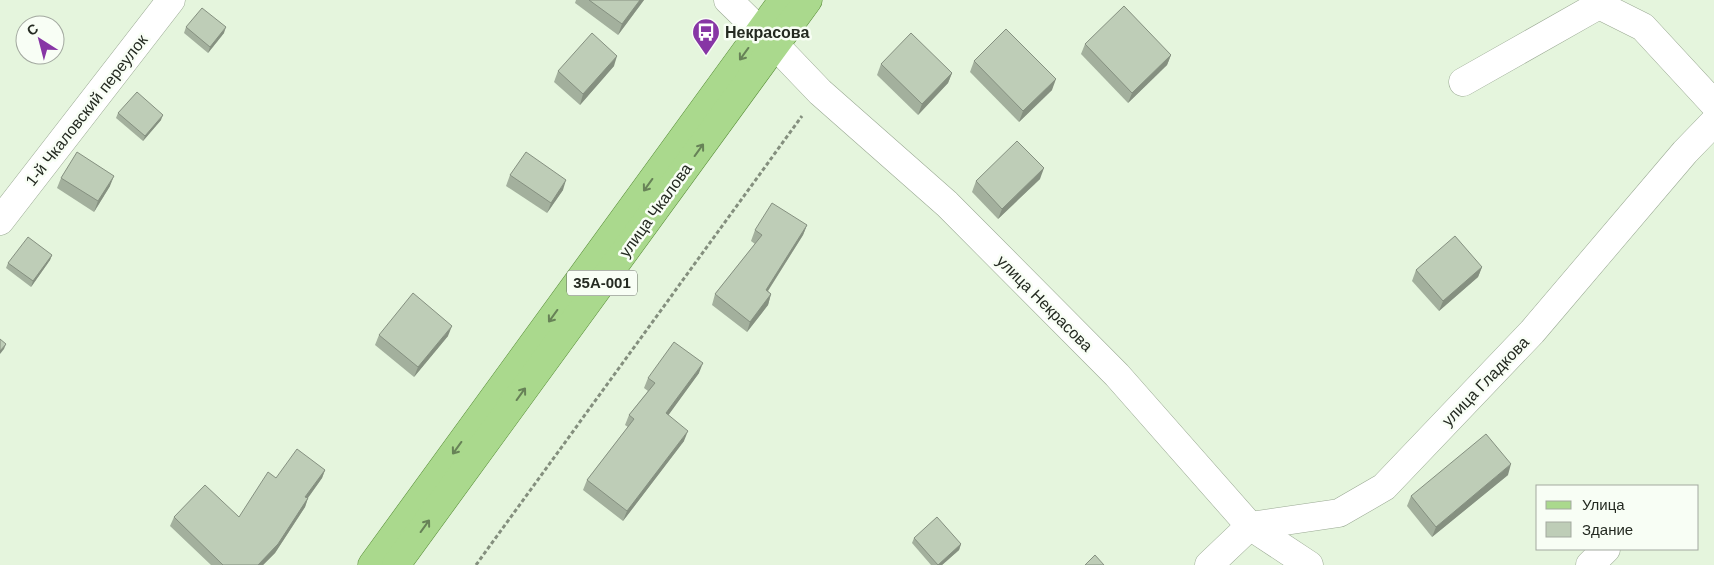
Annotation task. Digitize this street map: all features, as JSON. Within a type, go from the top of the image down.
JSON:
[{"type":"main road","name":"улица Чкалова","points":[[396,565],[768,38],[783,0]]},
{"type":"main road","name":"улица Чкалова","points":[[372,565],[768,38],[808,0]]},
{"type":"street","name":"1-й Чкаловский переулок","points":[[0,221],[172,0]]},
{"type":"street","name":"улица Некрасова","points":[[728,0],[820,92],[947,204],[1117,375],[1250,526],[1309,565]]},
{"type":"street","points":[[1463,82],[1599,5],[1643,27],[1714,104]]},
{"type":"street","name":"улица Гладкова","points":[[1250,526],[1339,513],[1384,487],[1532,332],[1685,152],[1714,122]]},
{"type":"street","points":[[1209,565],[1250,526]]},
{"type":"street","points":[[1590,565],[1605,550]]},
{"type":"path","points":[[476,565],[820,92]]},
{"type":"building","points":[[589,0],[640,0],[622,24]]},
{"type":"building","points":[[1124,6],[1171,55],[1132,93],[1085,44]]},
{"type":"building","points":[[202,8],[226,27],[210,47],[186,27]]},
{"type":"building","points":[[1006,29],[1056,79],[1023,111],[974,61]]},
{"type":"building","points":[[592,33],[617,56],[583,94],[558,71]]},
{"type":"building","points":[[911,33],[952,73],[922,104],[881,64]]},
{"type":"building","points":[[137,92],[163,115],[145,136],[118,113]]},
{"type":"building","points":[[1017,141],[1044,168],[1002,209],[976,181]]},
{"type":"building","points":[[77,152],[114,176],[98,201],[61,178]]},
{"type":"building","points":[[526,152],[566,180],[551,203],[510,175]]},
{"type":"building","points":[[772,203],[807,225],[766,290],[771,294],[750,322],[715,294],[762,235],[755,230]]},
{"type":"building","points":[[1455,236],[1482,267],[1443,301],[1416,270]]},
{"type":"building","points":[[28,237],[52,255],[33,281],[8,263]]},
{"type":"building","points":[[413,293],[452,326],[418,367],[379,335]]},
{"type":"building","points":[[0,339],[6,344],[0,351]]},
{"type":"building","points":[[674,342],[703,363],[666,413],[688,431],[627,511],[587,480],[634,419],[629,415],[655,383],[648,378]]},
{"type":"building","points":[[1486,434],[1511,464],[1436,527],[1411,496]]},
{"type":"building","points":[[297,449],[325,470],[305,497],[308,498],[278,544],[258,565],[223,565],[174,517],[205,485],[239,517],[268,472],[276,478]]},
{"type":"building","points":[[937,517],[961,544],[938,565],[914,538]]},
{"type":"building","points":[[1095,555],[1104,565],[1085,565]]},
{"type":"place","name":"Некрасова","points":[[706,56]]}]
